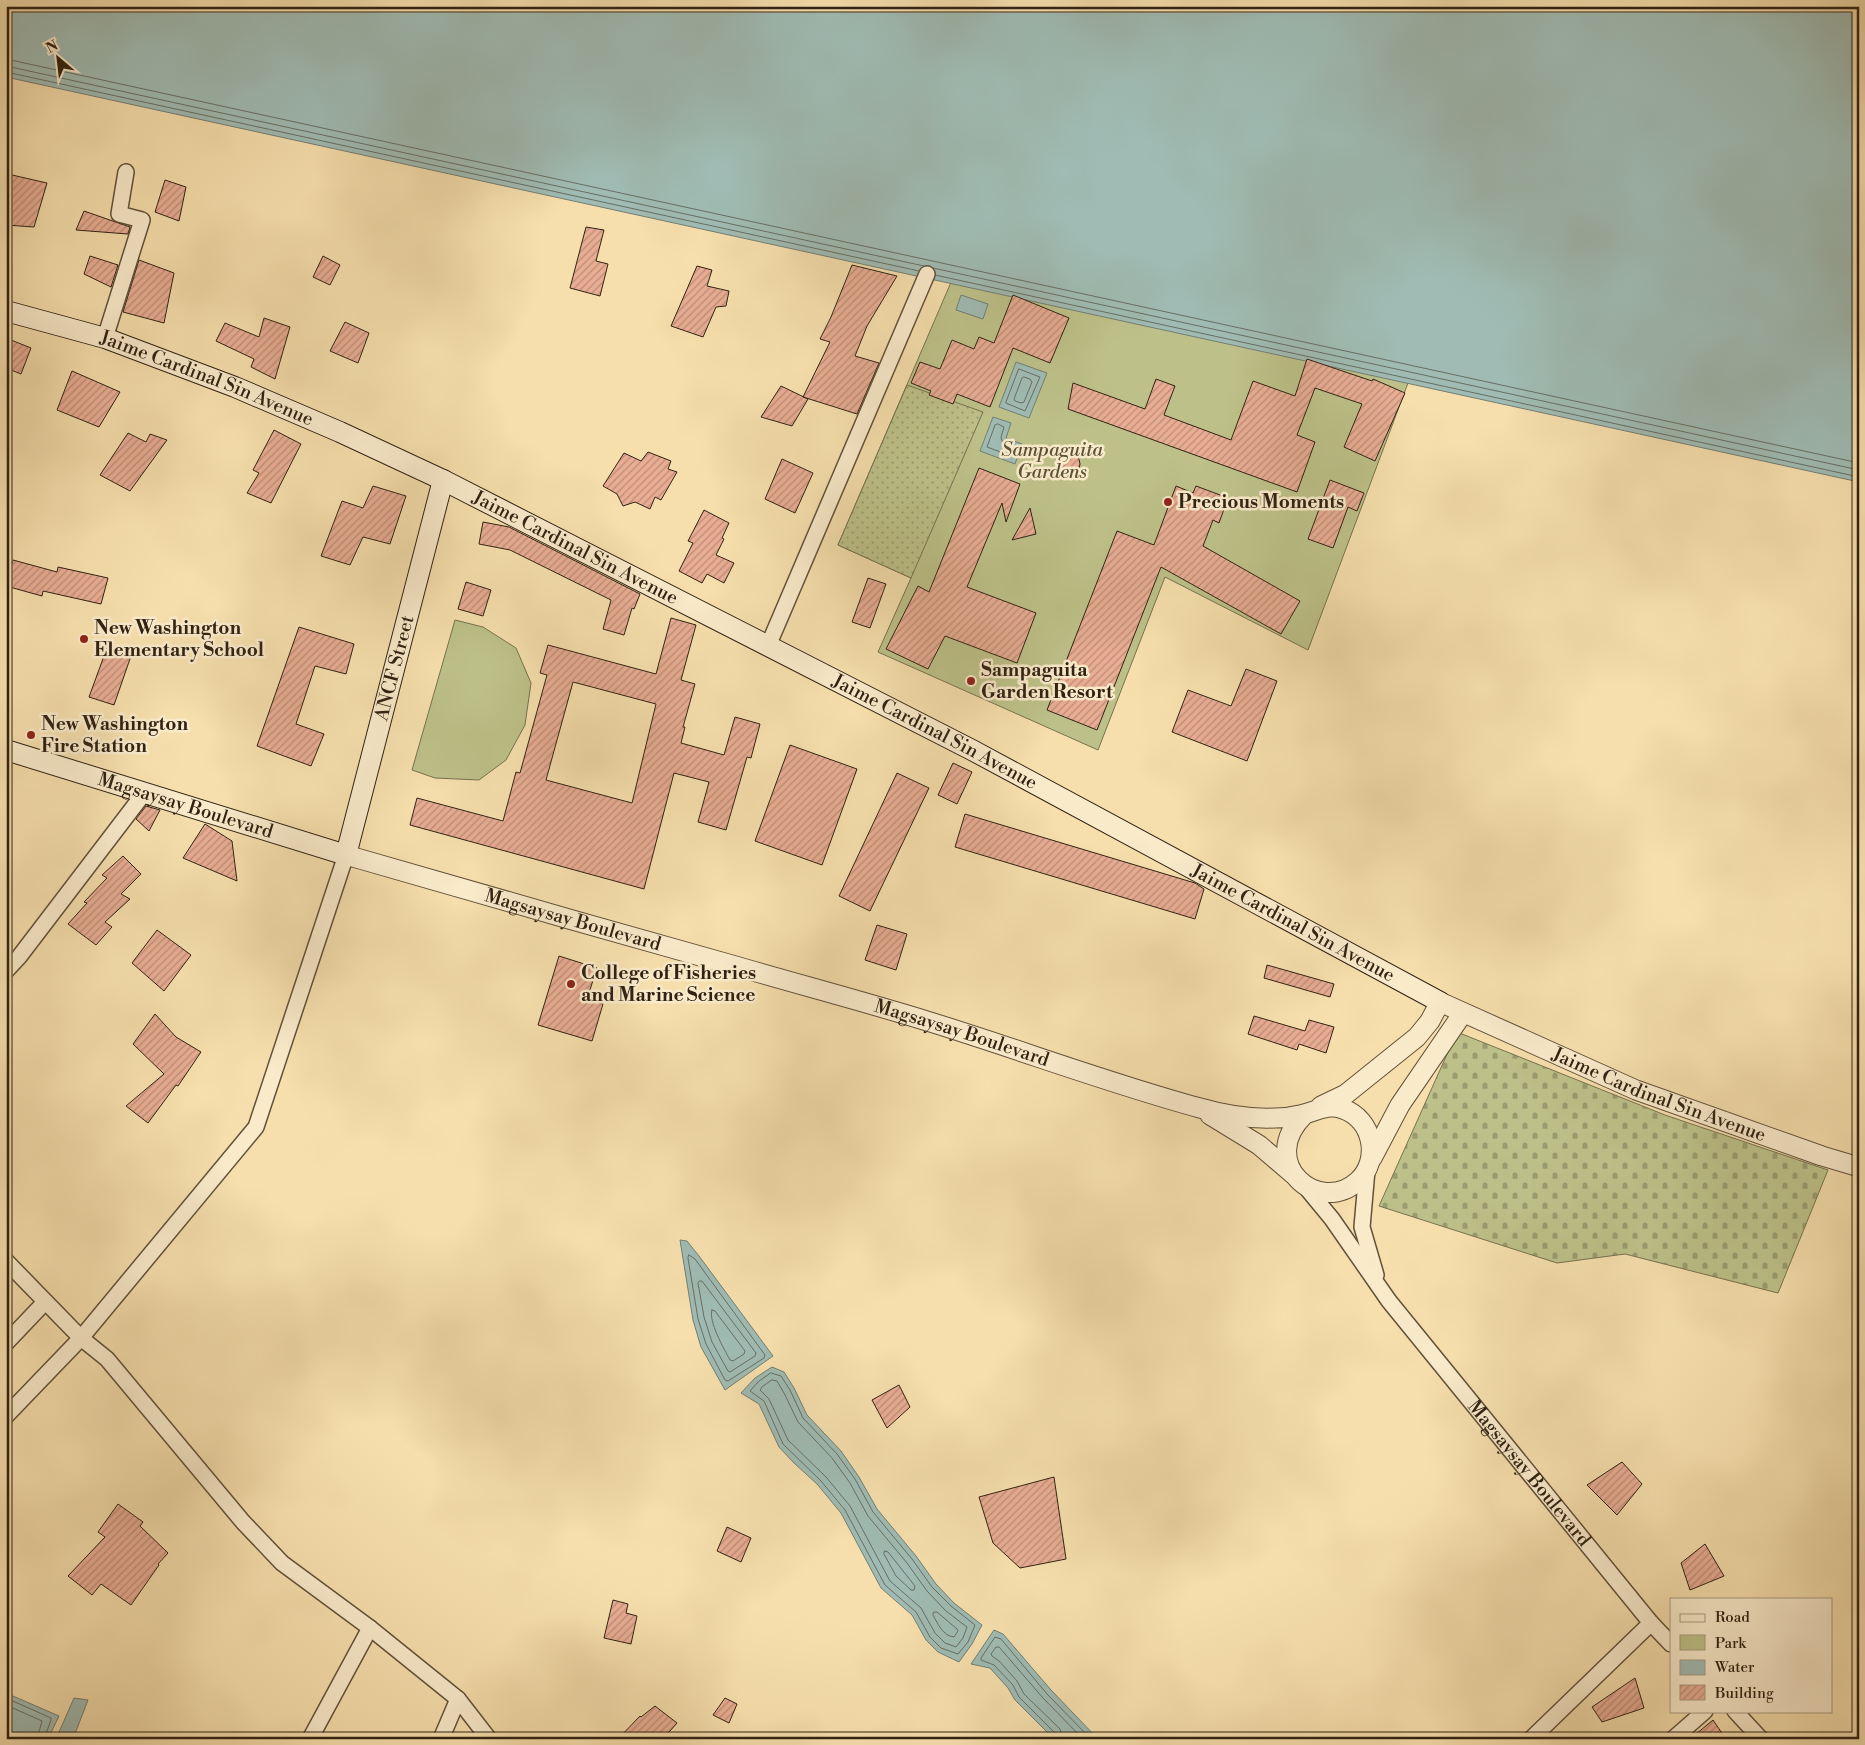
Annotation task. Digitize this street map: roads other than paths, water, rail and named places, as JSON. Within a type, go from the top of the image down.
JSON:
[{"type":"main road","name":"Jaime Cardinal Sin Avenue","points":[[6,311],[105,338],[236,387],[340,432],[442,480],[972,750],[1440,1002]]},
{"type":"main road","name":"ANCF Street","points":[[346,855],[442,480]]},
{"type":"main road","name":"Magsaysay Boulevard","points":[[6,750],[346,855]]},
{"type":"street","points":[[105,338],[142,220],[119,214],[126,172]]},
{"type":"street","points":[[768,646],[927,274]]},
{"type":"street","points":[[6,971],[19,957],[145,792]]},
{"type":"street","points":[[6,1416],[80,1338],[256,1127],[346,855]]},
{"type":"street","name":"Magsaysay Boulevard","points":[[346,855],[927,1021],[1091,1076],[1198,1108],[1244,1117],[1276,1118],[1310,1112],[1346,1094],[1417,1037],[1430,1020],[1440,1002]]},
{"type":"street","name":"Jaime Cardinal Sin Avenue","points":[[1440,1002],[1636,1090],[1822,1156],[1859,1167]]},
{"type":"street","name":"Magsaysay Boulevard","points":[[1389,1301],[1375,1273],[1362,1227],[1369,1165],[1400,1105],[1463,1013]]},
{"type":"street","points":[[1330,1106],[1345,1110],[1358,1118],[1367,1130],[1372,1144],[1369,1165],[1359,1180],[1349,1188],[1325,1193],[1313,1190],[1298,1179],[1288,1162],[1286,1149],[1288,1136],[1294,1124],[1310,1112],[1330,1106]]},
{"type":"street","name":"Magsaysay Boulevard","points":[[1198,1108],[1259,1145],[1298,1179],[1332,1220],[1389,1301],[1651,1623],[1670,1643]]},
{"type":"street","points":[[6,1261],[80,1338],[107,1360],[243,1522],[282,1563],[370,1628],[458,1699],[489,1739]]},
{"type":"street","points":[[6,1343],[45,1302]]},
{"type":"street","points":[[1532,1739],[1651,1623]]},
{"type":"street","points":[[310,1739],[370,1628]]},
{"type":"street","points":[[441,1739],[458,1699]]},
{"type":"street","points":[[1673,1739],[1704,1712]]},
{"type":"street","points":[[1736,1712],[1761,1739]]},
{"type":"water","points":[[6,6],[1859,6],[1859,482],[6,77]]},
{"type":"water","points":[[961,295],[988,304],[983,319],[956,310]]},
{"type":"water","points":[[1016,362],[1047,373],[1029,418],[999,407]]},
{"type":"water","points":[[993,417],[1011,423],[1006,438],[1022,444],[1015,464],[980,451]]},
{"type":"water","points":[[680,1240],[687,1241],[773,1356],[725,1390],[701,1347],[693,1320]]},
{"type":"water","points":[[772,1367],[784,1372],[807,1415],[841,1451],[859,1477],[877,1509],[916,1556],[936,1584],[954,1603],[982,1625],[972,1644],[959,1662],[938,1652],[926,1640],[912,1615],[881,1588],[841,1513],[817,1484],[779,1447],[759,1404],[741,1393],[755,1378]]},
{"type":"water","points":[[994,1630],[1003,1634],[1051,1690],[1098,1739],[1054,1739],[1015,1700],[1008,1688],[990,1668],[971,1664]]},
{"type":"water","points":[[6,1693],[59,1716],[48,1739],[6,1739]]},
{"type":"water","points":[[74,1698],[88,1700],[73,1739],[56,1739]]},
{"type":"place","name":"Precious Moments","points":[[1168,502]]},
{"type":"place","name":"New Washington Elementary School","points":[[84,639]]},
{"type":"place","name":"Sampaguita Garden Resort","points":[[971,681]]},
{"type":"place","name":"New Washington Fire Station","points":[[31,735]]},
{"type":"place","name":"College of Fisheries and Marine Science","points":[[571,984]]},
{"type":"park label","name":"Sampaguita Gardens","points":[[1052,461]]}]
